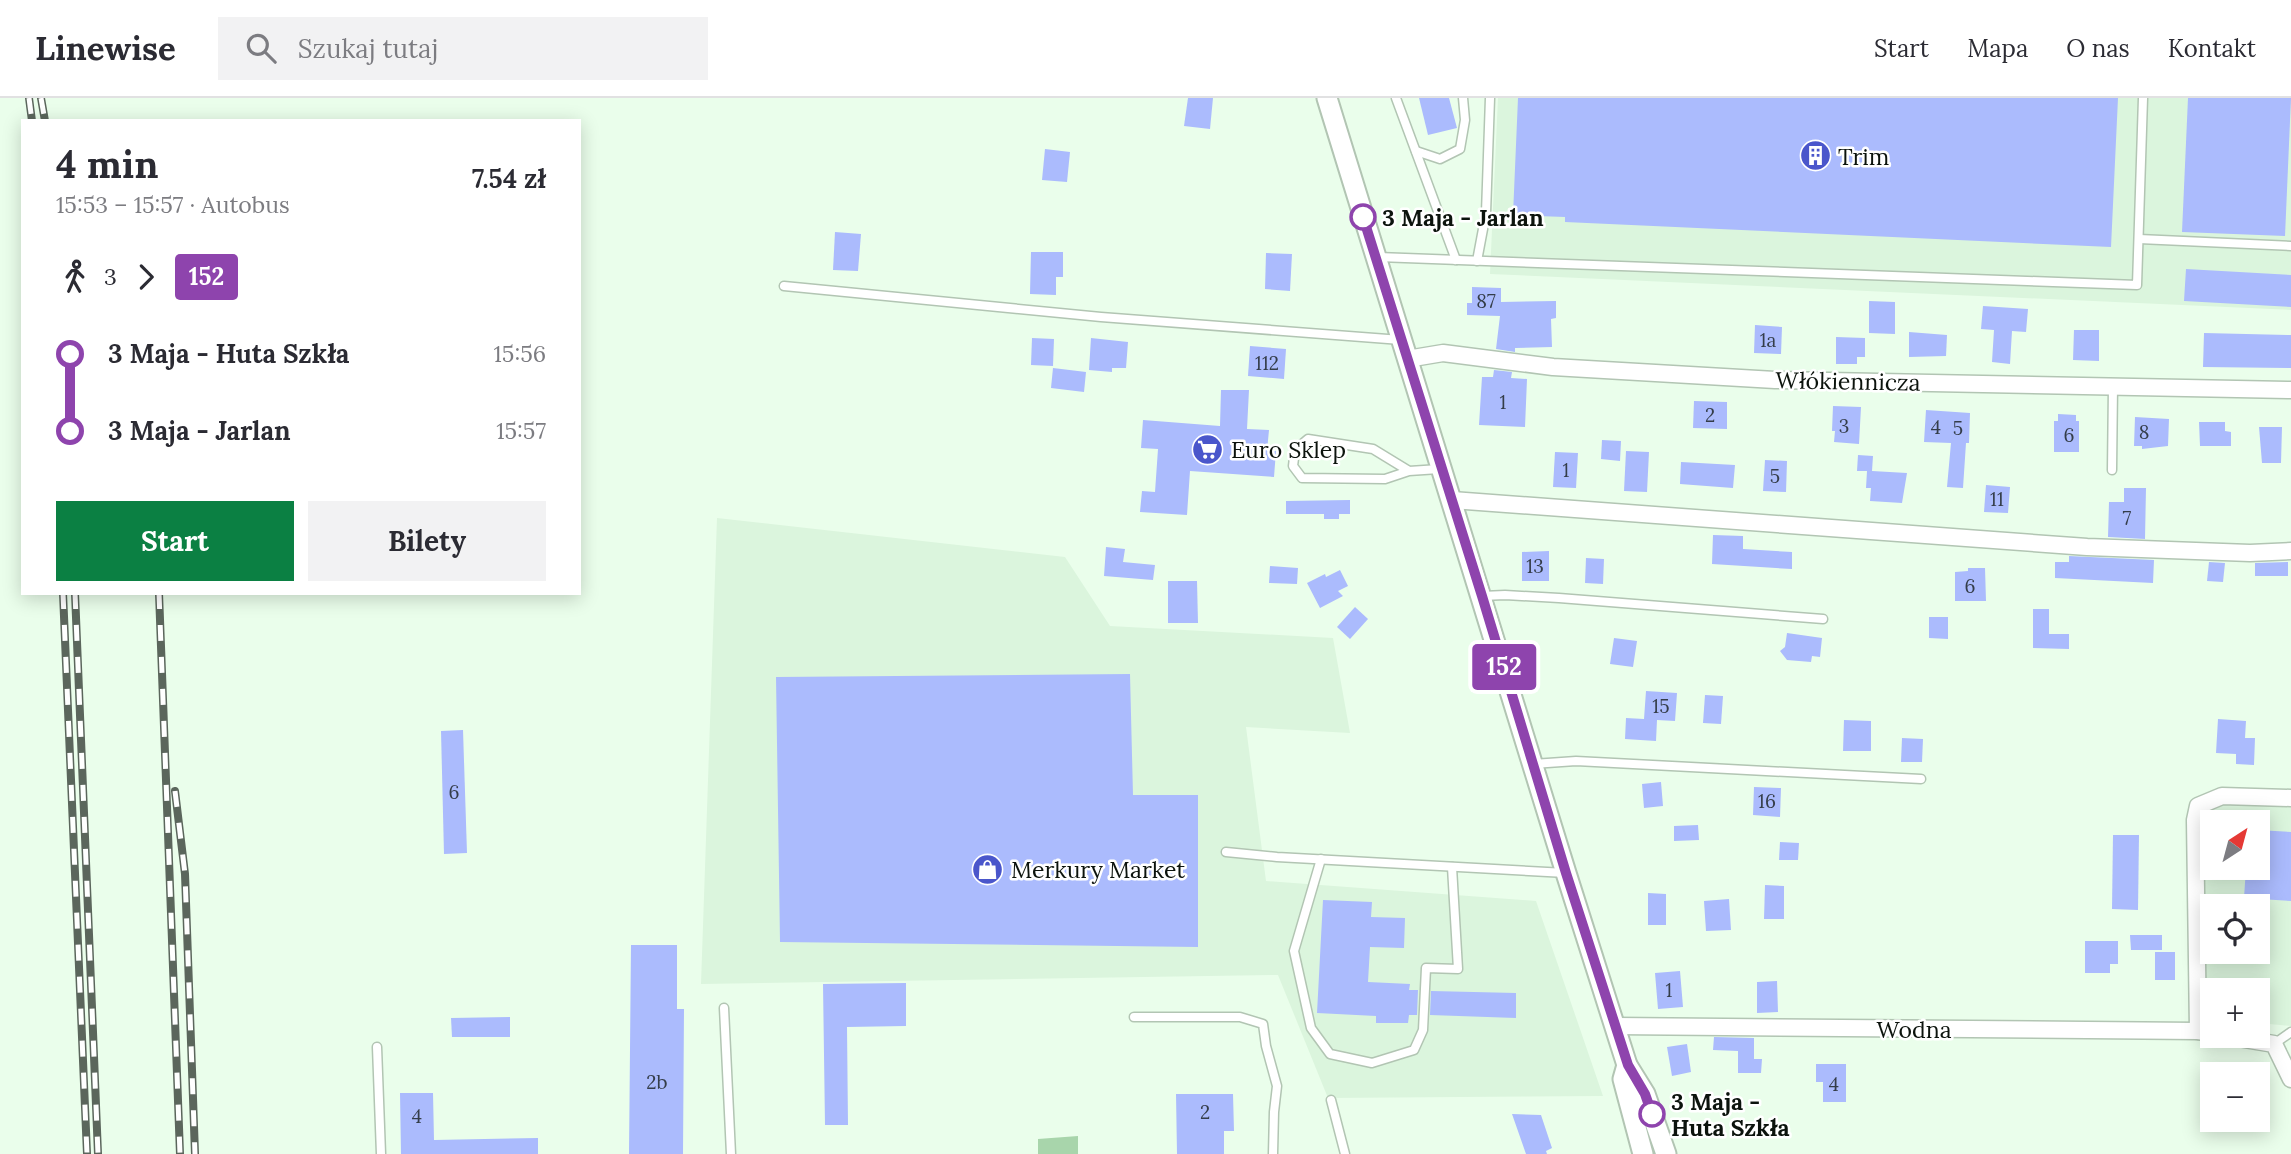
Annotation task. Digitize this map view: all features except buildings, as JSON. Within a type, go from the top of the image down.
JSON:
[{"type":"street","points":[[1327,98],[1615,1026],[1628,1065],[1645,1094],[1666,1154]]},
{"type":"street","name":"Włókiennicza","points":[[1407,359],[1443,353],[1553,367],[1775,380],[2291,390]]},
{"type":"street","points":[[1452,500],[2087,547],[2291,551]]},
{"type":"street","points":[[2202,978],[2195,820],[2198,806],[2222,796],[2291,797]]},
{"type":"street","name":"Wodna","points":[[1615,1026],[2200,1032]]},
{"type":"street","points":[[2270,1043],[2274,1044],[2291,1080]]},
{"type":"street","points":[[1628,1065],[1623,1079],[1643,1154]]},
{"type":"lane","points":[[1396,98],[1456,260]]},
{"type":"lane","points":[[1416,151],[1440,159],[1460,149],[1465,120],[1463,98]]},
{"type":"lane","points":[[1477,261],[1486,214],[1490,98]]},
{"type":"lane","points":[[1375,256],[2137,285],[2143,98]]},
{"type":"lane","points":[[2138,239],[2291,246]]},
{"type":"lane","points":[[784,286],[1101,317],[1401,340]]},
{"type":"lane","points":[[2112,470],[2113,386]]},
{"type":"lane","points":[[1409,471],[1373,449],[1308,439],[1295,450],[1293,466],[1302,478],[1385,479],[1409,471],[1443,469]]},
{"type":"lane","points":[[1482,596],[1559,598],[1823,619]]},
{"type":"lane","points":[[1533,764],[1576,761],[1921,779]]},
{"type":"lane","points":[[1226,852],[1566,873]]},
{"type":"lane","points":[[1321,859],[1294,951],[1311,1028],[1330,1054],[1372,1063],[1414,1050],[1423,1030],[1426,968],[1458,968],[1452,867]]},
{"type":"lane","points":[[724,1008],[731,1154]]},
{"type":"lane","points":[[1134,1017],[1240,1017],[1263,1024],[1277,1086],[1273,1112],[1273,1154]]},
{"type":"lane","points":[[2274,1044],[2291,1032]]},
{"type":"lane","points":[[377,1047],[381,1154]]},
{"type":"lane","points":[[1331,1100],[1345,1154]]},
{"type":"shaded area","points":[[1498,98],[2291,98],[2291,310],[1490,274]]},
{"type":"shaded area","points":[[717,518],[1065,557],[1110,626],[1333,638],[1350,733],[1246,727],[1266,881],[1536,901],[1603,1096],[1328,1098],[1278,975],[701,984]]},
{"type":"shaded area","points":[[2229,801],[2291,805],[2291,1026],[2270,1024],[2270,978],[2203,978],[2202,964],[2270,964],[2270,894],[2202,894],[2202,880],[2270,880],[2270,810],[2205,810],[2208,806]]},
{"type":"green space","points":[[1078,1136],[1078,1154],[1038,1154],[1038,1139]]},
{"type":"railway","points":[[29,98],[32,119]]},
{"type":"railway","points":[[41,98],[45,119]]},
{"type":"railway","points":[[63,595],[87,1154]]},
{"type":"railway","points":[[75,595],[98,1154]]},
{"type":"railway","points":[[159,595],[180,1154]]},
{"type":"railway","points":[[175,791],[185,874],[195,1154]]},
{"type":"bus line","name":"152","points":[[1363,217],[1600,979],[1628,1065],[1645,1094],[1652,1114]]},
{"type":"place","name":"Trim","points":[[1815,156]]},
{"type":"place","name":"3 Maja - Jarlan","points":[[1363,217]]},
{"type":"place","name":"Euro Sklep","points":[[1208,449]]},
{"type":"place","name":"Merkury Market","points":[[988,869]]},
{"type":"place","name":"3 Maja - Huta Szkła","points":[[1652,1114]]}]
